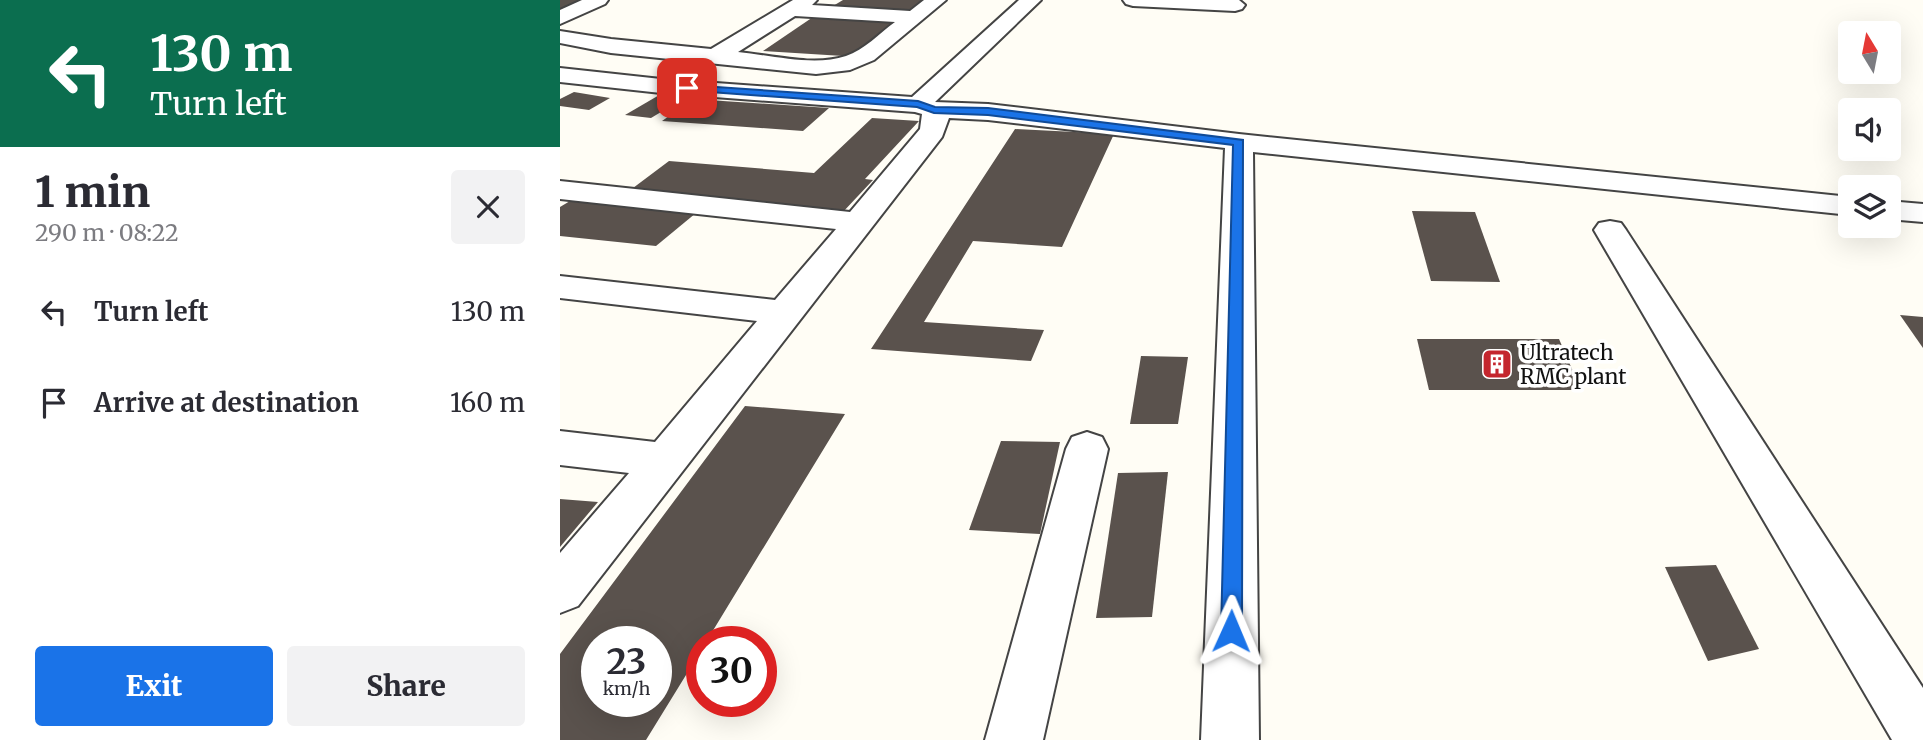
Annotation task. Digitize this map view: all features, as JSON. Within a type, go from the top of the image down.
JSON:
[{"type":"street","points":[[560,18],[598,0]]},
{"type":"street","points":[[560,37],[611,46],[816,67],[850,63],[866,55],[936,0]]},
{"type":"street","points":[[926,107],[1031,0]]},
{"type":"street","points":[[1133,0],[1235,5]]},
{"type":"street","points":[[716,56],[799,5],[914,17]]},
{"type":"street","points":[[560,73],[611,46]]},
{"type":"street","points":[[560,73],[661,86],[988,112],[1239,142],[1838,205]]},
{"type":"street","points":[[560,590],[933,131],[936,119],[926,107]]},
{"type":"street","points":[[1230,740],[1239,142]]},
{"type":"street","points":[[560,190],[859,222]]},
{"type":"street","points":[[1901,211],[1923,213]]},
{"type":"street","points":[[1609,230],[1923,738]]},
{"type":"street","points":[[560,287],[785,313]]},
{"type":"street","points":[[560,448],[667,460]]},
{"type":"street","points":[[1014,740],[1087,449]]},
{"type":"building","points":[[560,0],[587,0],[560,13]]},
{"type":"building","points":[[843,0],[934,0],[920,12],[833,6]]},
{"type":"building","points":[[816,15],[904,21],[859,57],[763,51]]},
{"type":"building","points":[[574,92],[610,98],[589,110],[560,106],[560,99]]},
{"type":"building","points":[[661,94],[686,97],[651,118],[625,115]]},
{"type":"building","points":[[693,99],[829,108],[803,131],[662,121]]},
{"type":"building","points":[[872,118],[919,121],[865,179],[873,180],[842,213],[625,194],[669,161],[814,173]]},
{"type":"building","points":[[1015,129],[1114,134],[1062,247],[973,241],[924,322],[1044,330],[1031,361],[871,349]]},
{"type":"building","points":[[570,201],[696,213],[656,246],[560,236],[560,207]]},
{"type":"building","name":"Ultratech RMC plant","points":[[1412,211],[1475,212],[1500,282],[1431,281]]},
{"type":"building","points":[[1900,315],[1923,317],[1923,348]]},
{"type":"building","name":"Ultratech RMC plant","points":[[1417,339],[1559,339],[1581,390],[1429,390]]},
{"type":"building","points":[[1141,356],[1188,357],[1178,424],[1130,424]]},
{"type":"building","points":[[745,406],[845,414],[716,626],[686,626],[686,675],[672,698],[672,626],[581,626],[581,717],[660,717],[646,740],[560,740],[560,654]]},
{"type":"building","points":[[1001,441],[1060,442],[1040,534],[969,530]]},
{"type":"building","points":[[1168,472],[1152,617],[1096,618],[1118,473]]},
{"type":"building","points":[[560,499],[598,502],[560,547]]},
{"type":"building","points":[[1716,565],[1759,649],[1708,661],[1665,567]]},
{"type":"place","name":"Ultratech RMC plant","points":[[1497,364]]},
{"type":"route","points":[[687,88],[918,104],[934,110],[988,112],[1239,142],[1231,631]]}]
